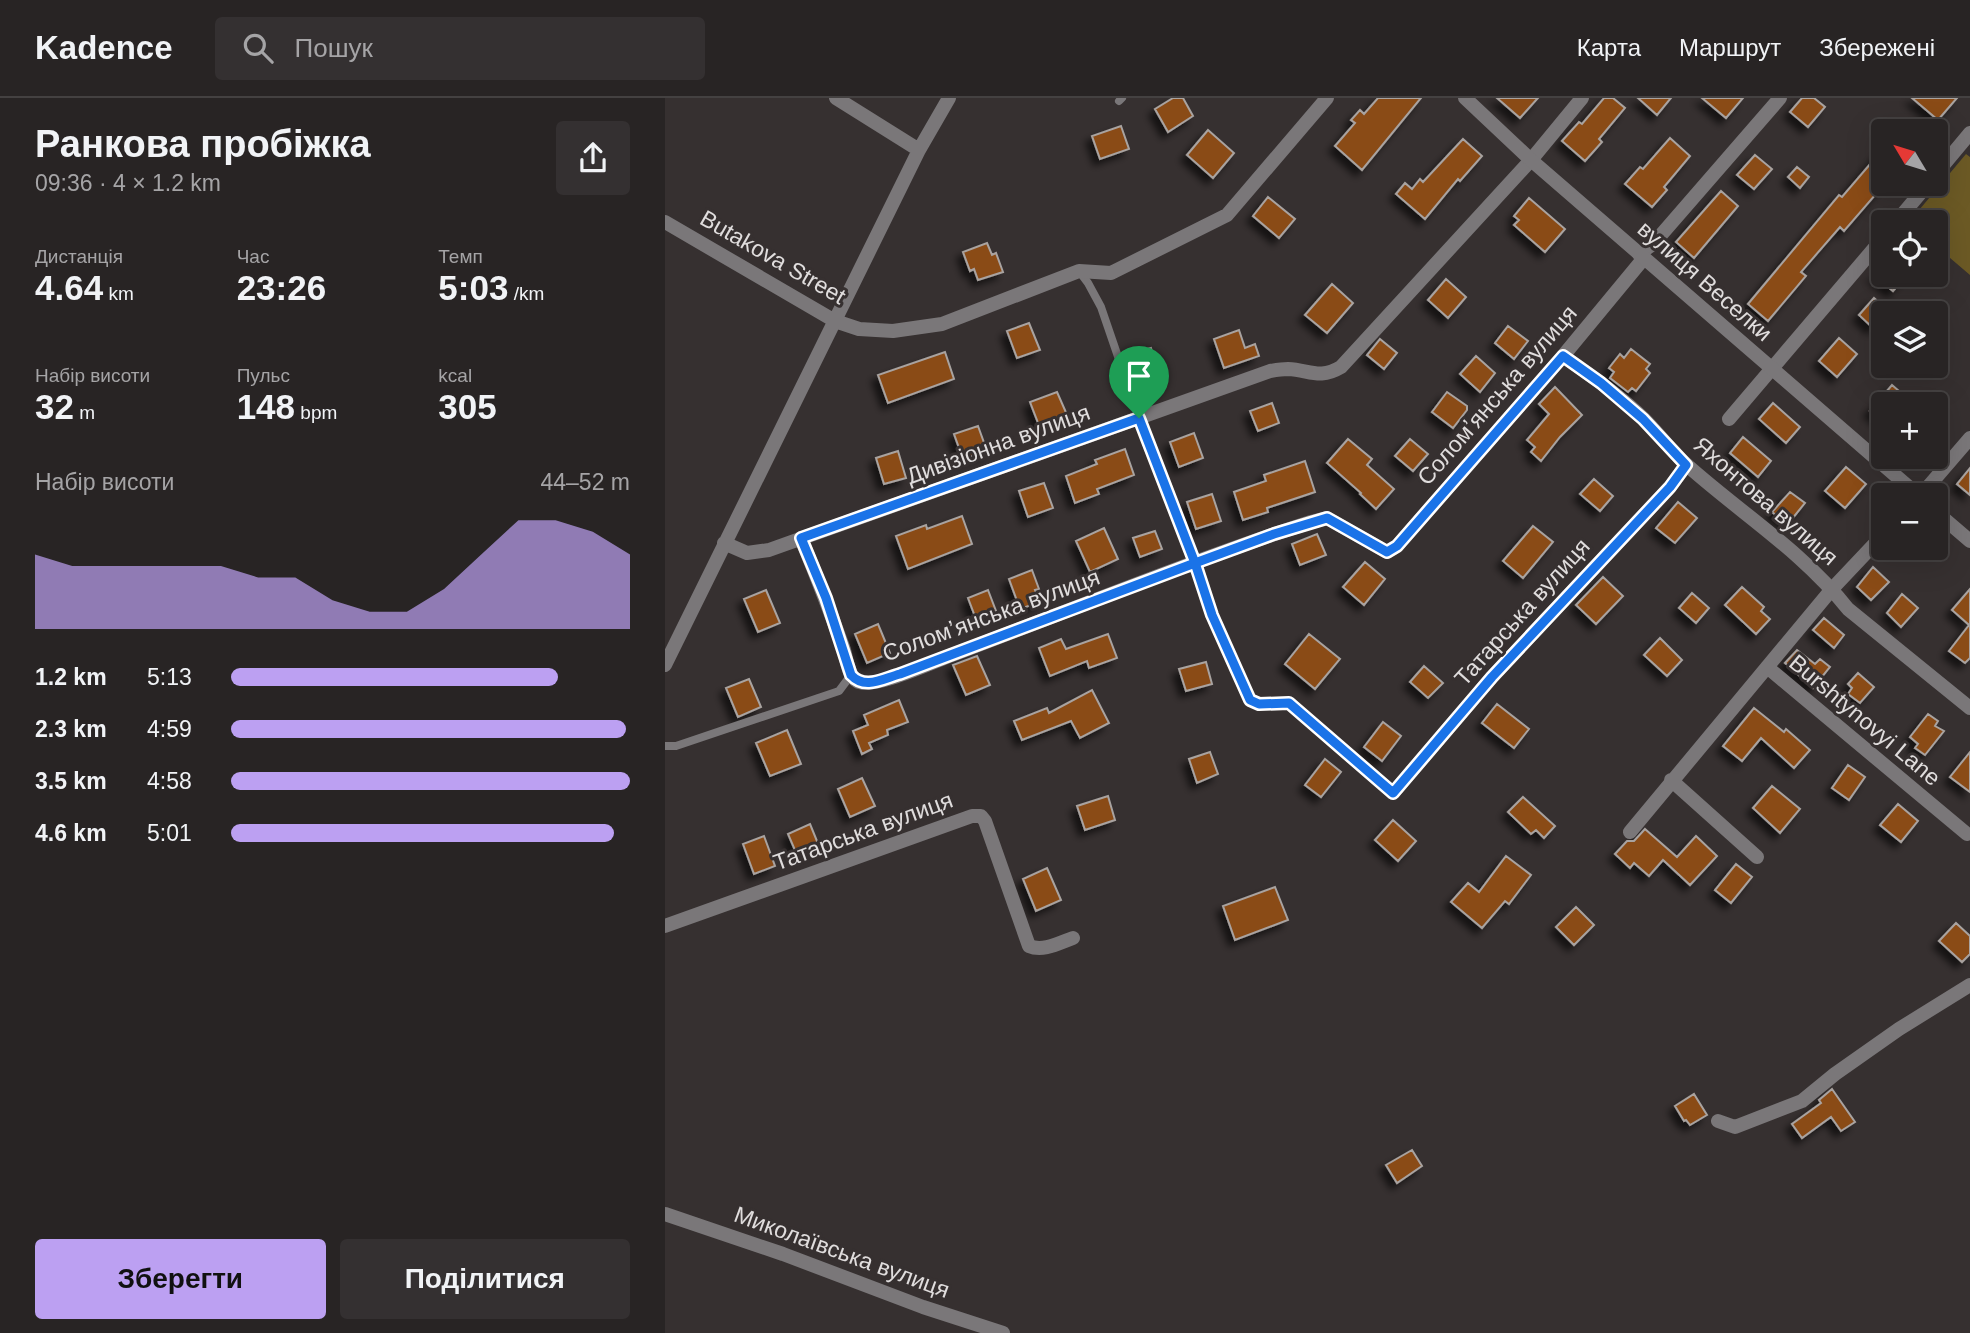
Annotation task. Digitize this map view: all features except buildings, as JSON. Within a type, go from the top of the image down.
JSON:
[{"type":"street","points":[[836,98],[919,150]]},
{"type":"street","points":[[665,665],[670,640],[724,543],[919,150],[949,98]]},
{"type":"street","name":"Butakova Street","points":[[665,222],[835,321],[859,328],[893,331],[942,324],[1079,271],[1111,273],[1227,215],[1327,98]]},
{"type":"street","name":"вулиця Веселки","points":[[1465,98],[1531,160],[1905,483]]},
{"type":"street","name":"Дивізіонна вулиця","points":[[724,543],[747,553],[769,550],[1270,371],[1289,369],[1313,374],[1330,373],[1341,367],[1531,160],[1582,98]]},
{"type":"street","name":"Соломʼянська вулиця","points":[[851,675],[858,682],[867,684],[900,674],[1274,534],[1327,518],[1387,552],[1397,546],[1563,356],[1642,256],[1780,98]]},
{"type":"street","points":[[1948,159],[1970,133]]},
{"type":"street","points":[[1906,210],[1918,196]]},
{"type":"street","points":[[1729,419],[1871,252]]},
{"type":"street","name":"Яхонтова вулиця","points":[[1563,356],[1601,383],[1643,419],[1686,465],[1787,545],[1832,589],[1848,610],[1970,708]]},
{"type":"street","points":[[1930,483],[1970,438]]},
{"type":"street","name":"Татарська вулиця","points":[[1393,793],[1492,677],[1670,487],[1686,465]]},
{"type":"street","points":[[1948,522],[1970,541]]},
{"type":"street","points":[[801,538],[826,598],[851,675]]},
{"type":"street","name":"Burshtynovyi Lane","points":[[1630,832],[1832,589],[1871,548]]},
{"type":"street","name":"Burshtynovyi Lane","points":[[1767,667],[1967,834]]},
{"type":"street","points":[[1671,780],[1757,857]]},
{"type":"street","name":"Татарська вулиця","points":[[665,926],[972,816],[981,816],[1029,946],[1044,948],[1073,938]]},
{"type":"street","points":[[1718,1121],[1735,1127],[1802,1101],[1899,1029],[1970,985]]},
{"type":"street","name":"Миколаївська вулиця","points":[[665,1214],[1003,1333]]},
{"type":"lane","points":[[1079,271],[1089,283],[1101,307],[1212,615],[1250,700],[1259,704],[1289,703],[1393,793]]},
{"type":"lane","points":[[665,746],[676,746],[839,691],[851,675]]},
{"type":"shaded area","points":[[1966,154],[1970,157],[1970,275],[1948,256],[1948,210],[1919,210],[1931,196],[1948,196],[1948,175]]},
{"type":"route","points":[[1139,418],[801,538],[826,598],[851,675],[858,682],[867,684],[900,674],[1195,563],[1212,615],[1250,700],[1259,704],[1289,703],[1393,793],[1492,677],[1670,487],[1686,465],[1643,419],[1601,383],[1563,356],[1397,546],[1387,552],[1327,518],[1195,563],[1139,418]]}]
